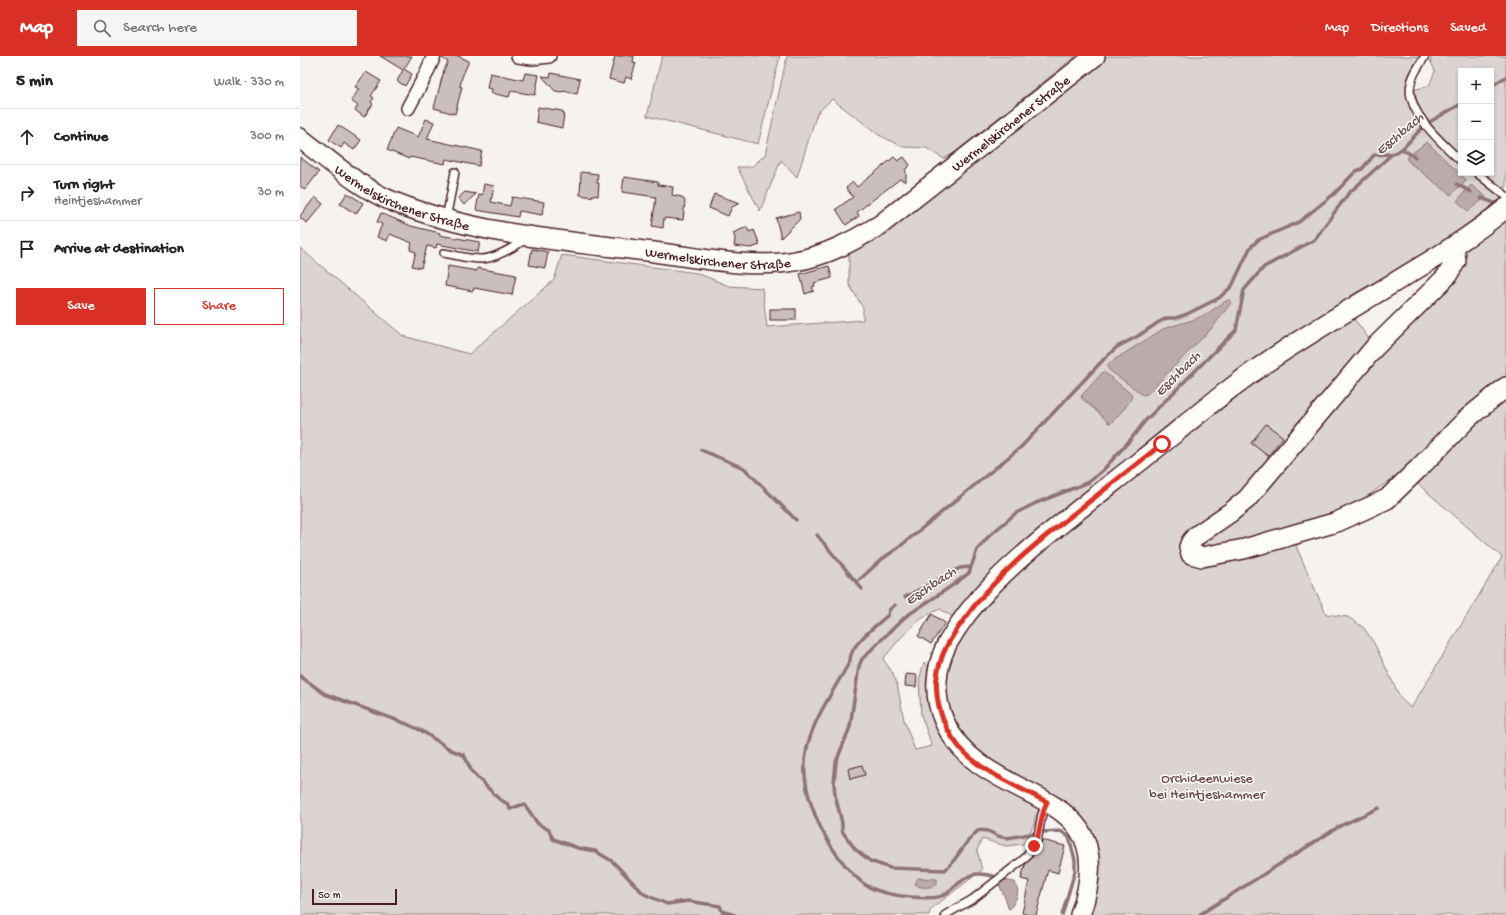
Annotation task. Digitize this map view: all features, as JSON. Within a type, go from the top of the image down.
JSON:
[{"type":"main road","name":"Wermelskirchener Straße","points":[[300,138],[354,178],[386,198],[429,215],[478,227],[531,236],[706,259],[758,264],[796,261],[827,252],[855,240],[889,218],[1095,56]]},
{"type":"main road","points":[[1080,915],[1091,875],[1089,851],[1076,824],[1066,814],[1047,802],[989,771],[972,759],[956,742],[943,719],[939,707],[936,687],[940,661],[951,638],[973,607],[998,578],[1042,539],[1262,365],[1454,246],[1506,208]]},
{"type":"main road","points":[[1454,246],[1456,261],[1446,277],[1375,347],[1247,499],[1232,512],[1196,536],[1189,547],[1191,554],[1202,556],[1244,548],[1337,522],[1387,498],[1468,418],[1506,387]]},
{"type":"street","points":[[408,108],[426,76],[434,56]]},
{"type":"street","points":[[518,56],[532,58],[549,56]]},
{"type":"lane","points":[[1425,56],[1413,77],[1410,88],[1413,104],[1425,123],[1443,144],[1458,158]]},
{"type":"lane","points":[[446,219],[455,172]]},
{"type":"lane","points":[[1480,176],[1506,196]]},
{"type":"lane","points":[[444,253],[483,259],[502,253],[531,236]]},
{"type":"lane","points":[[945,915],[973,898],[1024,859],[1038,838],[1042,814],[1047,802]]},
{"type":"green space","points":[[662,56],[780,56],[758,144],[647,116]]},
{"type":"green space","points":[[787,56],[1076,56],[954,153],[944,159],[926,148],[903,147],[879,135],[832,99],[817,113],[797,177],[781,160],[760,211],[737,167],[751,167],[765,155]]},
{"type":"green space","points":[[1108,56],[1421,56],[1418,61],[1413,90],[1429,86],[1435,71],[1430,60],[1434,56],[1506,56],[1506,195],[1438,246],[1350,296],[1345,307],[956,619],[940,609],[931,613],[908,630],[883,659],[892,672],[897,684],[904,720],[915,750],[932,746],[921,715],[919,681],[924,662],[929,668],[929,692],[940,731],[946,742],[958,756],[1042,807],[1035,817],[1034,825],[1023,844],[1006,846],[982,839],[977,850],[982,870],[931,909],[929,915],[300,915],[300,248],[403,336],[469,354],[554,280],[562,255],[697,273],[729,286],[762,288],[767,327],[863,320],[863,308],[849,284],[849,253]],"holes":[[[1427,142],[1451,194],[1410,163],[1407,158]],[[1087,390],[1131,393],[1132,398],[1124,409],[1099,413],[1082,399],[1081,396]]]},
{"type":"green space","name":"Orchideenwiese bei Heintjeshammer","points":[[1506,217],[1506,915],[1086,915],[1073,809],[1046,790],[1012,773],[1013,771],[1003,769],[969,748],[954,728],[943,682],[952,648],[994,593],[1054,538],[1236,392],[1352,316],[1370,340],[1459,273],[1469,247]],"holes":[[[1403,471],[1502,557],[1411,708],[1401,699],[1374,643],[1364,628],[1348,617],[1326,614],[1296,546]]]},
{"type":"shaded area","points":[[1427,142],[1458,172],[1458,176],[1462,176],[1466,180],[1451,195],[1410,163],[1406,158]]},
{"type":"shaded area","points":[[1471,185],[1486,197],[1468,211],[1457,201]]},
{"type":"shaded area","points":[[1230,299],[1231,303],[1213,327],[1147,394],[1143,395],[1109,370],[1107,366],[1109,363],[1163,329],[1206,314]]},
{"type":"shaded area","points":[[1103,372],[1131,394],[1132,398],[1110,424],[1081,396]]},
{"type":"shaded area","points":[[918,878],[937,879],[937,884],[929,887],[920,887],[915,884]]},
{"type":"shaded area","points":[[1004,880],[1015,882],[1018,890],[1017,896],[1010,909],[1008,908],[999,884]]},
{"type":"building","points":[[380,56],[412,56],[404,69],[412,74],[405,86],[397,81],[403,70]]},
{"type":"building","points":[[442,56],[458,56],[469,61],[462,77],[460,87],[462,87],[455,114],[434,108],[444,70],[448,62],[442,58]]},
{"type":"building","points":[[615,56],[634,56],[633,62],[636,63],[631,79],[626,77],[624,83],[609,79]]},
{"type":"building","points":[[366,72],[381,81],[371,96],[374,98],[371,102],[373,104],[364,117],[355,110],[358,106],[351,101],[359,89],[355,87]]},
{"type":"building","points":[[490,73],[523,80],[525,73],[539,75],[535,95],[511,91],[509,97],[491,93],[492,89],[487,88]]},
{"type":"building","points":[[551,73],[580,79],[577,94],[555,91],[542,76],[550,77]]},
{"type":"building","points":[[538,107],[562,111],[564,114],[562,128],[536,122]]},
{"type":"building","points":[[426,119],[434,122],[427,139],[482,151],[479,166],[446,159],[445,164],[410,157],[409,159],[387,150],[396,128],[418,137]]},
{"type":"building","points":[[338,125],[361,140],[354,150],[344,143],[341,148],[329,140]]},
{"type":"building","points":[[300,157],[319,172],[305,190],[300,186]]},
{"type":"building","points":[[894,157],[898,161],[904,157],[910,165],[905,170],[906,182],[900,179],[857,212],[859,216],[846,225],[836,209],[853,197],[846,188],[853,182],[857,187]]},
{"type":"building","points":[[581,172],[598,174],[598,196],[592,195],[592,197],[580,195]]},
{"type":"building","points":[[624,177],[658,182],[658,185],[673,187],[672,195],[682,197],[685,201],[683,220],[664,218],[663,228],[652,226],[656,197],[622,192]]},
{"type":"building","points":[[484,184],[494,186],[491,202],[510,206],[512,197],[544,202],[542,215],[519,211],[518,217],[476,210],[479,194],[482,195]]},
{"type":"building","points":[[465,192],[476,194],[464,205],[458,198]]},
{"type":"building","points":[[347,193],[363,203],[356,214],[340,204]]},
{"type":"building","points":[[714,194],[740,203],[732,207],[728,216],[709,208]]},
{"type":"building","points":[[315,197],[323,204],[307,223],[300,218],[300,216]]},
{"type":"building","points":[[799,212],[800,219],[781,238],[776,218]]},
{"type":"building","points":[[381,213],[411,226],[440,233],[439,235],[480,242],[478,252],[437,244],[436,248],[427,246],[421,268],[412,266],[416,252],[410,250],[412,243],[390,234],[387,241],[377,237],[382,224],[377,222]]},
{"type":"building","points":[[747,227],[749,232],[754,230],[760,245],[751,248],[734,246],[735,238],[733,233]]},
{"type":"building","points":[[532,249],[548,252],[545,268],[529,265]]},
{"type":"building","points":[[448,266],[477,271],[477,268],[516,275],[512,295],[474,288],[473,291],[445,286]]},
{"type":"building","points":[[829,266],[832,278],[814,283],[815,286],[812,287],[814,291],[805,294],[800,274]]},
{"type":"building","points":[[770,309],[796,309],[796,320],[770,320]]},
{"type":"building","points":[[1266,424],[1283,437],[1268,456],[1251,443]]},
{"type":"building","points":[[932,614],[945,623],[931,644],[918,636]]},
{"type":"building","points":[[906,674],[917,675],[916,687],[905,686]]},
{"type":"building","points":[[862,765],[865,775],[850,779],[848,769]]},
{"type":"building","points":[[1042,840],[1065,846],[1058,873],[1048,870],[1036,915],[1028,915],[1022,913],[1029,881],[1021,879],[1025,865],[1038,850]]},
{"type":"waterway","name":"Eschbach","points":[[1494,84],[1506,77]]},
{"type":"waterway","name":"Eschbach","points":[[1062,915],[1075,871],[1075,860],[1069,837],[1061,831],[1042,832],[1007,838],[998,836],[988,831],[979,830],[969,839],[954,861],[945,870],[890,868],[870,861],[855,849],[842,831],[842,823],[835,795],[834,783],[836,762],[850,727],[859,666],[862,659],[905,617],[969,573],[977,550],[989,536],[1016,513],[1036,503],[1089,482],[1103,470],[1145,421],[1236,330],[1244,290],[1264,267],[1314,240],[1348,194],[1392,154],[1402,149],[1426,124],[1458,106]]},
{"type":"waterway","points":[[1402,149],[1415,157]]},
{"type":"waterway","points":[[857,582],[882,559],[898,548],[1021,447],[1117,347],[1167,318],[1176,318],[1187,314],[1219,298],[1232,286],[1250,248],[1258,240],[1299,222],[1334,194],[1356,171],[1362,169],[1374,155],[1392,154]]},
{"type":"waterway","points":[[1457,184],[1471,192]]},
{"type":"waterway","points":[[1481,198],[1500,205]]},
{"type":"waterway","points":[[701,450],[744,468],[796,520]]},
{"type":"waterway","points":[[817,535],[862,589]]},
{"type":"waterway","points":[[905,597],[960,568],[971,567]]},
{"type":"waterway","points":[[895,605],[889,610],[888,615],[864,636],[854,648],[850,661],[815,725],[807,748],[805,766],[806,784],[811,803],[818,822],[828,841],[839,857],[851,872],[869,887],[886,893],[905,896],[928,898],[940,897],[971,875],[980,874],[993,876]]},
{"type":"waterway","points":[[300,676],[325,694],[407,724],[422,731],[451,750],[464,755],[472,772],[499,799],[508,804],[510,809],[525,805],[538,824],[549,830],[553,839],[578,848],[595,851],[612,861],[644,894],[667,904],[688,901],[720,906],[722,911],[735,915]]},
{"type":"waterway","points":[[1199,915],[1340,826],[1379,808]]},
{"type":"route","points":[[1034,846],[1038,838],[1042,814],[1047,802],[989,771],[966,754],[956,742],[948,730],[939,707],[936,687],[940,661],[951,638],[973,607],[998,578],[1042,539],[1162,444]]}]
